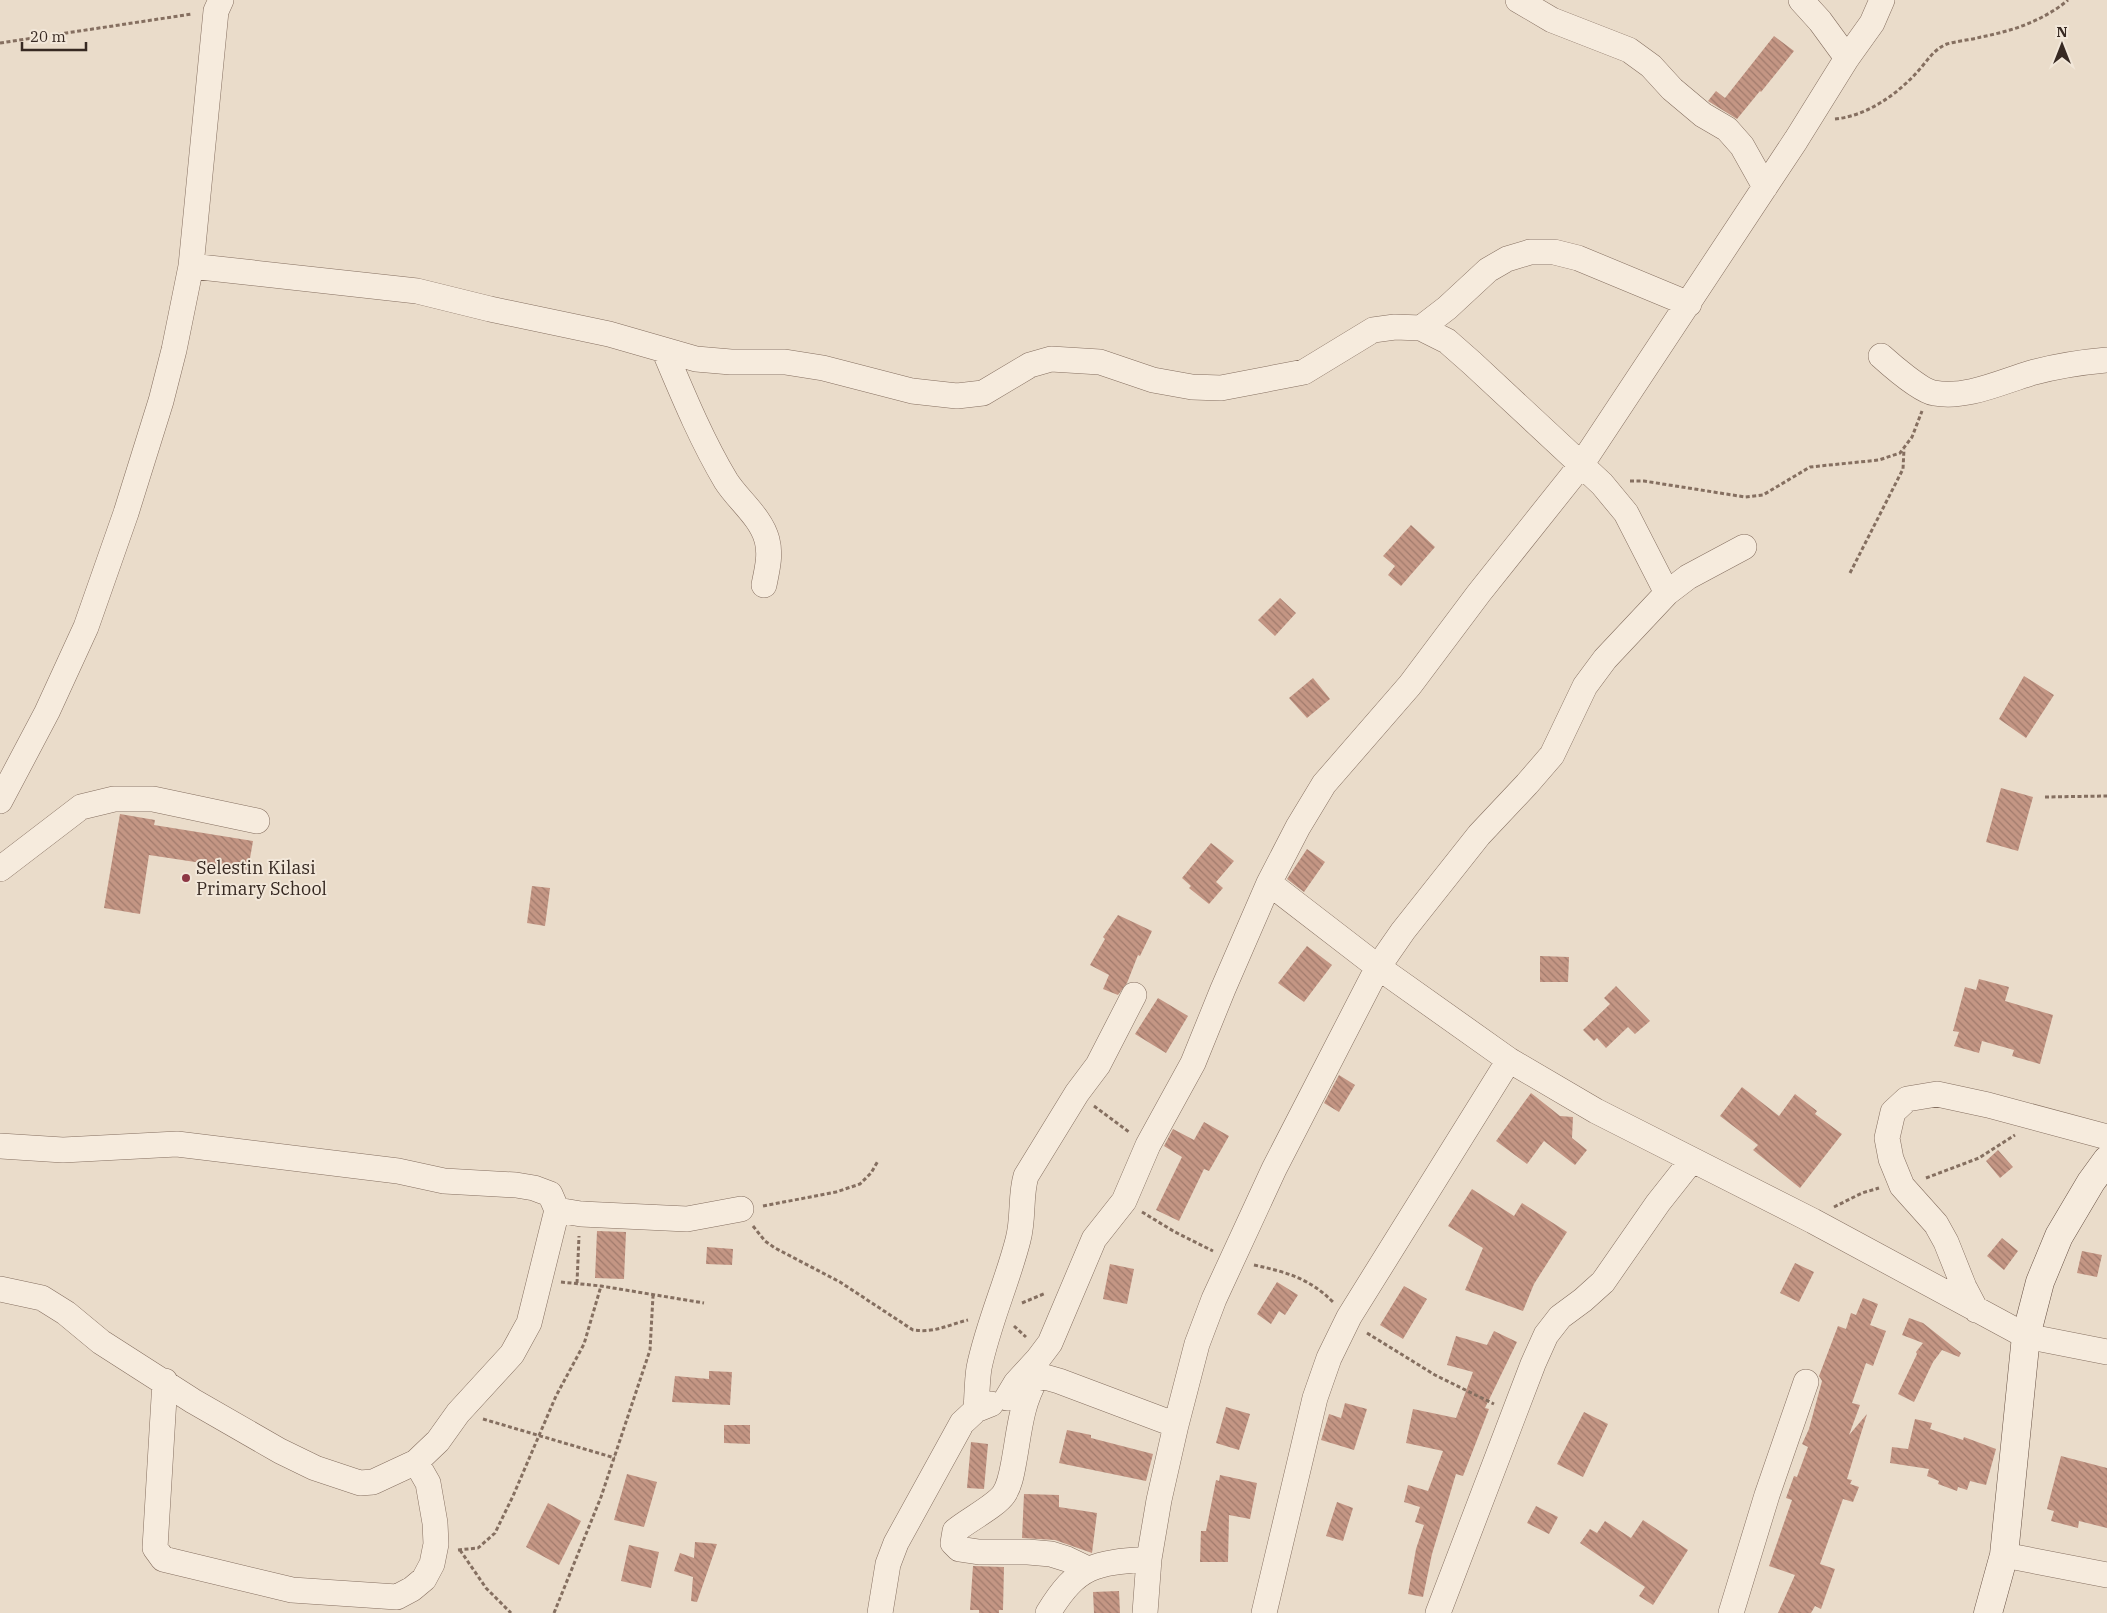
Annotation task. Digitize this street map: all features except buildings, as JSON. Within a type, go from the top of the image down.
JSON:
[{"type":"street","points":[[1518,0],[1552,20],[1629,50],[1652,66],[1672,89],[1703,115],[1728,129],[1742,146],[1765,187]]},
{"type":"street","points":[[1801,0],[1820,21],[1847,58]]},
{"type":"street","points":[[1007,1398],[1016,1383],[1050,1343],[1094,1239],[1124,1201],[1148,1145],[1193,1063],[1269,883],[1298,826],[1324,784],[1410,685],[1479,593],[1590,473],[1689,304],[1847,58],[1872,23],[1882,0]]},
{"type":"street","points":[[0,801],[47,712],[86,627],[126,513],[174,350],[191,266],[218,5]]},
{"type":"street","points":[[1421,328],[1447,308],[1488,270],[1507,258],[1530,252],[1554,252],[1578,258],[1689,304]]},
{"type":"street","points":[[191,266],[417,291],[490,309],[609,334],[696,359],[731,362],[785,362],[813,366],[912,390],[957,396],[983,393],[1030,365],[1051,359],[1100,362],[1153,380],[1192,387],[1221,388],[1304,372],[1373,330],[1395,327],[1421,328],[1447,341],[1466,357],[1590,473],[1626,513],[1667,593]]},
{"type":"street","points":[[664,350],[690,416],[706,446],[727,482],[753,516],[767,539],[769,560],[764,585]]},
{"type":"street","points":[[1880,356],[1932,393],[1967,392],[2034,372],[2107,360]]},
{"type":"street","points":[[1145,1613],[1149,1558],[1160,1500],[1176,1425],[1197,1344],[1214,1299],[1278,1161],[1378,967],[1402,931],[1478,835],[1552,755],[1585,686],[1606,659],[1667,593],[1688,577],[1744,547]]},
{"type":"street","points":[[0,869],[81,807],[114,799],[153,799],[258,821]]},
{"type":"street","points":[[1269,883],[1378,967],[1508,1060],[1596,1111],[1812,1221],[2026,1336],[2107,1352]]},
{"type":"street","points":[[976,1410],[979,1369],[1023,1220],[1023,1188],[1026,1176],[1077,1093],[1098,1065],[1134,995]]},
{"type":"street","points":[[1264,1613],[1315,1398],[1329,1358],[1349,1317],[1508,1060]]},
{"type":"street","points":[[1976,1310],[1964,1288],[1946,1242],[1936,1224],[1902,1186],[1891,1159],[1887,1138],[1893,1112],[1907,1099],[1937,1094],[2107,1137]]},
{"type":"street","points":[[0,1146],[63,1150],[177,1144],[225,1148],[398,1171],[444,1181],[516,1185],[534,1188],[550,1194],[569,1212],[687,1219],[741,1208]]},
{"type":"street","points":[[1438,1613],[1546,1335],[1560,1317],[1603,1282],[1658,1202],[1692,1160]]},
{"type":"street","points":[[1988,1613],[2004,1555],[2026,1336],[2040,1282],[2059,1236],[2091,1182],[2107,1160]]},
{"type":"street","points":[[0,1289],[42,1298],[66,1314],[101,1342],[165,1381],[193,1401],[280,1451],[315,1468],[360,1483],[372,1482],[416,1462],[438,1441],[458,1413],[512,1354],[529,1323],[538,1281],[569,1212]]},
{"type":"street","points":[[1088,1569],[1051,1554],[979,1552],[959,1549],[953,1543],[955,1532],[968,1520],[995,1504],[1004,1494],[1011,1476],[1024,1407],[1032,1386],[1036,1380],[1046,1377],[1176,1425]]},
{"type":"street","points":[[165,1381],[155,1548],[163,1558],[292,1590],[324,1603],[397,1597],[412,1589],[424,1579],[432,1564],[436,1544],[435,1523],[428,1483],[416,1462]]},
{"type":"street","points":[[1731,1613],[1766,1495],[1806,1382]]},
{"type":"street","points":[[880,1613],[888,1564],[896,1543],[952,1438],[962,1423],[976,1410],[1032,1386]]},
{"type":"street","points":[[2004,1555],[2107,1575]]},
{"type":"street","points":[[1048,1613],[1070,1581],[1088,1569],[1118,1561],[1149,1558]]},
{"type":"path","points":[[1807,123],[1850,118],[1886,99],[1902,88],[1932,53],[1946,44],[2000,33],[2032,22],[2049,14],[2068,0]]},
{"type":"path","points":[[0,43],[218,5]]},
{"type":"path","points":[[1590,473],[1745,497],[1763,495],[1810,467],[1879,460],[1900,453],[1912,436],[1932,393]]},
{"type":"path","points":[[1850,573],[1903,469],[1904,448]]},
{"type":"path","points":[[2046,797],[2107,796]]},
{"type":"path","points":[[1077,1093],[1148,1145]]},
{"type":"path","points":[[1812,1221],[1862,1193],[1878,1188],[1902,1186],[1956,1168],[1979,1158],[2009,1139],[2036,1118]]},
{"type":"path","points":[[878,1161],[871,1173],[860,1184],[851,1188],[774,1204],[741,1208],[755,1230],[775,1248],[840,1282],[913,1330],[926,1332],[941,1329],[996,1313],[1076,1282]]},
{"type":"path","points":[[1124,1201],[1175,1232],[1233,1260],[1296,1276],[1319,1288],[1370,1336],[1435,1375],[1514,1414]]},
{"type":"path","points":[[569,1212],[577,1283]]},
{"type":"path","points":[[538,1281],[601,1286],[704,1303]]},
{"type":"path","points":[[436,1544],[460,1550],[478,1548],[494,1532],[513,1496],[556,1396],[584,1344],[601,1286]]},
{"type":"path","points":[[554,1613],[615,1458],[650,1350],[653,1296]]},
{"type":"path","points":[[996,1313],[1018,1329],[1030,1342],[1038,1359]]},
{"type":"path","points":[[458,1413],[615,1458]]},
{"type":"path","points":[[460,1550],[486,1588],[511,1613]]},
{"type":"place","name":"Selestin Kilasi Primary School","points":[[186,878]]}]
